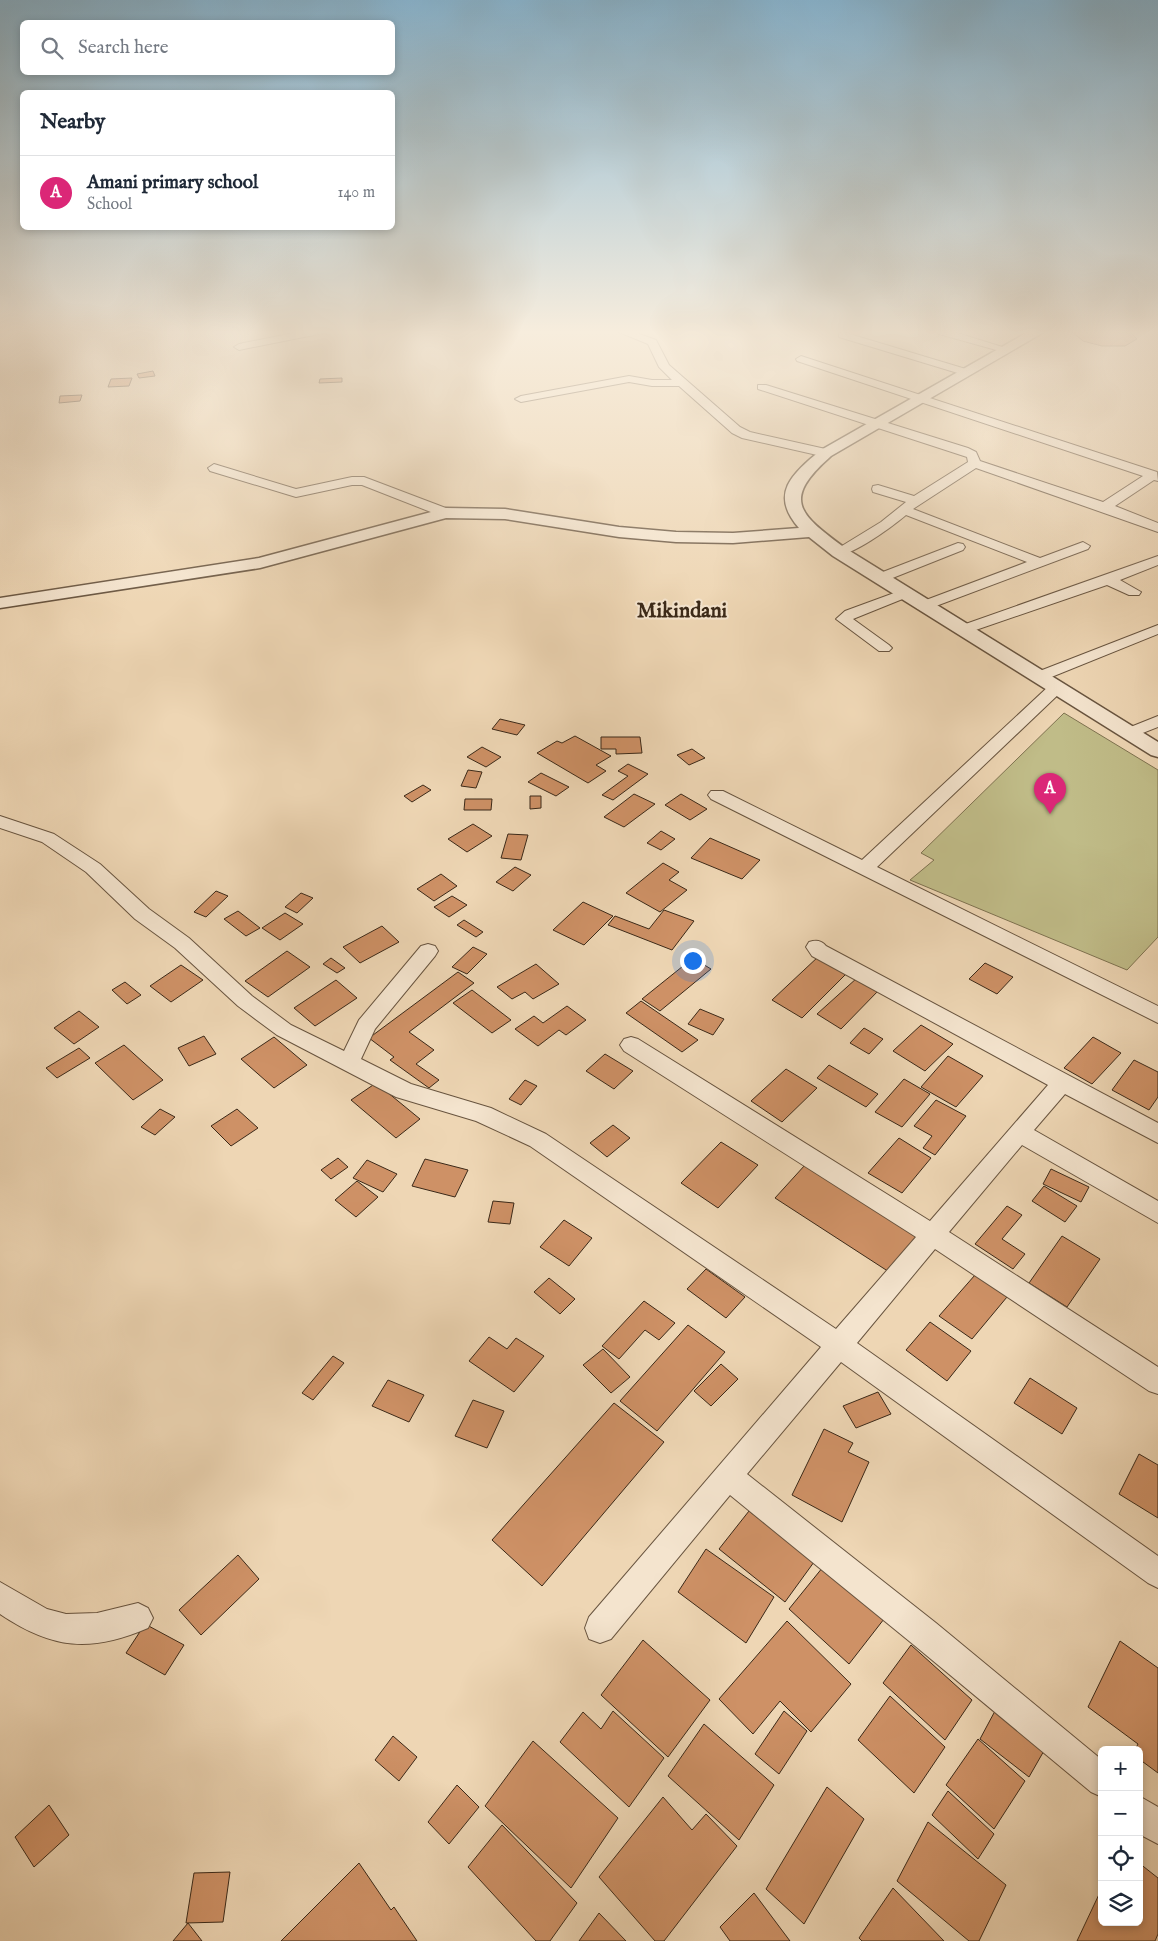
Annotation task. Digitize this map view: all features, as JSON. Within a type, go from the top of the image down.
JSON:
[{"type":"street","points":[[729,423],[742,433],[826,453]]},
{"type":"street","points":[[872,423],[964,451],[972,455],[975,463]]},
{"type":"street","points":[[994,423],[1155,476]]},
{"type":"street","points":[[876,424],[826,453],[797,478],[791,492],[792,506],[799,519],[811,532],[839,552],[1158,752]]},
{"type":"street","points":[[839,552],[886,525],[916,501],[975,463]]},
{"type":"street","points":[[975,463],[1105,507],[1158,528]]},
{"type":"street","points":[[214,468],[296,494],[352,481],[364,481],[446,513]]},
{"type":"street","points":[[1105,507],[1155,476]]},
{"type":"street","points":[[878,489],[916,501]]},
{"type":"street","points":[[904,510],[1036,561]]},
{"type":"street","points":[[0,603],[260,564],[446,513],[505,514],[619,532],[676,537],[733,538],[811,532]]},
{"type":"street","points":[[923,606],[1036,561],[1083,546]]},
{"type":"street","points":[[880,578],[958,547]]},
{"type":"street","points":[[962,630],[1108,580],[1158,560]]},
{"type":"street","points":[[1108,580],[1134,592]]},
{"type":"street","points":[[884,648],[843,620],[850,614],[905,593]]},
{"type":"street","points":[[1038,676],[1158,629]]},
{"type":"street","points":[[865,868],[1056,688]]},
{"type":"street","points":[[1129,733],[1158,721]]},
{"type":"street","points":[[717,795],[1158,1015]]},
{"type":"street","points":[[0,822],[41,836],[66,848],[93,868],[142,914],[182,943],[245,1001],[284,1030],[404,1091],[483,1114],[538,1140],[840,1346],[1158,1573]]},
{"type":"street","points":[[816,948],[1158,1134]]},
{"type":"street","points":[[349,1062],[366,1025],[428,951]]},
{"type":"street","points":[[630,1045],[934,1235],[1158,1382]]},
{"type":"street","points":[[600,1628],[1062,1082]]},
{"type":"street","points":[[1020,1132],[1158,1213]]},
{"type":"street","points":[[729,1477],[918,1628],[1098,1778]]},
{"type":"street","points":[[0,1597],[48,1626],[75,1632],[102,1628],[138,1618]]},
{"type":"street","points":[[1143,1815],[1158,1828]]},
{"type":"shaded area","points":[[1064,713],[1158,770],[1158,937],[1127,970],[910,880],[934,860],[921,853]]},
{"type":"building","points":[[500,719],[525,725],[517,735],[492,729]]},
{"type":"building","points":[[575,736],[611,756],[596,765],[606,771],[588,783],[537,753],[557,741],[562,743]]},
{"type":"building","points":[[601,737],[640,737],[642,753],[616,754],[616,749],[601,749]]},
{"type":"building","points":[[482,747],[501,757],[486,767],[467,757]]},
{"type":"building","points":[[692,749],[705,758],[689,765],[677,755]]},
{"type":"building","points":[[628,764],[648,774],[613,800],[602,795],[628,776],[618,771]]},
{"type":"building","points":[[468,770],[482,772],[476,788],[461,786]]},
{"type":"building","points":[[541,773],[569,787],[556,796],[528,782]]},
{"type":"building","points":[[423,785],[431,790],[412,802],[404,796]]},
{"type":"building","points":[[634,794],[655,804],[624,827],[604,817]]},
{"type":"building","points":[[681,794],[707,809],[690,820],[665,805]]},
{"type":"building","points":[[530,796],[541,796],[541,808],[530,809]]},
{"type":"building","points":[[465,799],[492,799],[491,810],[464,810]]},
{"type":"building","points":[[473,824],[492,836],[467,852],[448,839]]},
{"type":"building","points":[[661,831],[675,839],[661,850],[647,843]]},
{"type":"building","points":[[508,834],[528,835],[521,860],[501,858]]},
{"type":"building","points":[[710,838],[760,860],[742,879],[691,858]]},
{"type":"building","points":[[663,863],[679,872],[669,880],[687,890],[660,912],[626,893]]},
{"type":"building","points":[[515,867],[531,875],[513,891],[496,882]]},
{"type":"building","points":[[441,874],[457,886],[434,901],[417,889]]},
{"type":"building","points":[[216,891],[228,896],[206,917],[194,912]]},
{"type":"building","points":[[301,893],[313,898],[297,913],[285,907]]},
{"type":"building","points":[[452,896],[467,905],[449,917],[434,907]]},
{"type":"building","points":[[583,902],[613,916],[584,945],[553,930]]},
{"type":"building","points":[[664,910],[694,921],[672,950],[608,925],[615,916],[649,929]]},
{"type":"building","points":[[238,911],[260,928],[246,936],[224,919]]},
{"type":"building","points":[[285,913],[303,924],[280,940],[262,928]]},
{"type":"building","points":[[464,920],[483,932],[476,937],[457,925]]},
{"type":"building","points":[[382,926],[399,942],[360,963],[343,947]]},
{"type":"building","points":[[473,947],[487,954],[467,974],[452,967]]},
{"type":"building","points":[[287,951],[310,967],[268,997],[245,981]]},
{"type":"building","points":[[819,956],[848,972],[802,1018],[772,1000]]},
{"type":"building","points":[[331,958],[345,968],[337,973],[323,964]]},
{"type":"building","points":[[693,958],[711,969],[660,1011],[642,999]]},
{"type":"building","points":[[985,963],[1013,977],[997,994],[969,979]]},
{"type":"building","points":[[536,964],[559,984],[533,999],[525,992],[512,999],[497,987]]},
{"type":"building","points":[[181,965],[203,980],[171,1002],[150,986]]},
{"type":"building","points":[[458,972],[474,983],[409,1032],[434,1050],[416,1064],[439,1080],[429,1088],[390,1060],[394,1057],[369,1038]]},
{"type":"building","points":[[857,978],[879,990],[841,1029],[817,1014]]},
{"type":"building","points":[[336,980],[357,998],[315,1026],[294,1008]]},
{"type":"building","points":[[125,982],[141,995],[127,1004],[112,990]]},
{"type":"building","points":[[472,990],[511,1020],[492,1033],[453,1003]]},
{"type":"building","points":[[641,1001],[698,1040],[682,1052],[626,1013]]},
{"type":"building","points":[[567,1006],[586,1020],[566,1035],[559,1030],[538,1046],[515,1029],[534,1016],[543,1023]]},
{"type":"building","points":[[700,1009],[724,1019],[713,1035],[688,1024]]},
{"type":"building","points":[[79,1011],[99,1027],[74,1044],[54,1028]]},
{"type":"building","points":[[921,1025],[953,1044],[925,1071],[893,1051]]},
{"type":"building","points":[[864,1028],[883,1039],[869,1054],[850,1043]]},
{"type":"building","points":[[204,1036],[216,1054],[189,1066],[178,1048]]},
{"type":"building","points":[[274,1037],[307,1065],[274,1088],[241,1059]]},
{"type":"building","points":[[1093,1037],[1121,1053],[1092,1084],[1064,1068]]},
{"type":"building","points":[[124,1045],[163,1080],[133,1100],[95,1063]]},
{"type":"building","points":[[79,1048],[90,1058],[57,1078],[46,1068]]},
{"type":"building","points":[[605,1054],[633,1071],[614,1089],[586,1071]]},
{"type":"building","points":[[948,1056],[983,1076],[956,1107],[921,1087]]},
{"type":"building","points":[[1134,1060],[1158,1072],[1158,1097],[1149,1110],[1112,1090]]},
{"type":"building","points":[[829,1065],[878,1094],[866,1107],[817,1078]]},
{"type":"building","points":[[786,1069],[817,1088],[782,1122],[751,1101]]},
{"type":"building","points":[[904,1079],[930,1094],[902,1127],[875,1112]]},
{"type":"building","points":[[525,1080],[537,1086],[521,1105],[509,1099]]},
{"type":"building","points":[[376,1083],[420,1119],[396,1138],[351,1100]]},
{"type":"building","points":[[936,1100],[966,1116],[935,1155],[923,1148],[932,1136],[914,1126]]},
{"type":"building","points":[[160,1109],[175,1117],[155,1135],[141,1127]]},
{"type":"building","points":[[237,1109],[258,1128],[231,1146],[211,1126]]},
{"type":"building","points":[[613,1125],[630,1138],[607,1157],[590,1143]]},
{"type":"building","points":[[899,1138],[931,1158],[902,1193],[868,1173]]},
{"type":"building","points":[[721,1142],[758,1165],[718,1208],[681,1183]]},
{"type":"building","points":[[338,1158],[348,1167],[331,1179],[321,1170]]},
{"type":"building","points":[[425,1159],[468,1170],[455,1197],[412,1186]]},
{"type":"building","points":[[367,1160],[397,1174],[383,1192],[353,1178]]},
{"type":"building","points":[[805,1165],[928,1243],[900,1279],[775,1198]]},
{"type":"building","points":[[1051,1169],[1089,1187],[1081,1202],[1043,1184]]},
{"type":"building","points":[[357,1181],[378,1197],[356,1217],[335,1200]]},
{"type":"building","points":[[1044,1186],[1077,1206],[1065,1222],[1032,1201]]},
{"type":"building","points":[[493,1201],[514,1203],[510,1224],[488,1222]]},
{"type":"building","points":[[1007,1206],[1022,1215],[1002,1239],[1025,1254],[1013,1269],[975,1244]]},
{"type":"building","points":[[564,1220],[592,1238],[569,1266],[540,1247]]},
{"type":"building","points":[[1062,1236],[1100,1259],[1067,1307],[1029,1283]]},
{"type":"building","points":[[706,1269],[745,1297],[726,1318],[687,1289]]},
{"type":"building","points":[[975,1275],[1007,1297],[972,1339],[939,1316]]},
{"type":"building","points":[[549,1278],[575,1299],[560,1314],[534,1292]]},
{"type":"building","points":[[644,1301],[675,1323],[659,1340],[645,1330],[619,1359],[602,1346]]},
{"type":"building","points":[[930,1322],[971,1351],[947,1381],[906,1350]]},
{"type":"building","points":[[688,1325],[725,1352],[657,1431],[620,1401]]},
{"type":"building","points":[[489,1337],[507,1349],[516,1338],[544,1356],[514,1392],[469,1361]]},
{"type":"building","points":[[603,1349],[630,1377],[611,1393],[583,1365]]},
{"type":"building","points":[[333,1356],[344,1363],[313,1400],[302,1393]]},
{"type":"building","points":[[721,1364],[738,1379],[711,1406],[694,1391]]},
{"type":"building","points":[[1030,1378],[1077,1408],[1062,1434],[1014,1403]]},
{"type":"building","points":[[388,1380],[424,1395],[409,1422],[372,1406]]},
{"type":"building","points":[[878,1392],[891,1414],[856,1428],[843,1406]]},
{"type":"building","points":[[473,1400],[504,1411],[487,1448],[455,1436]]},
{"type":"building","points":[[614,1403],[664,1442],[542,1586],[492,1540]]},
{"type":"building","points":[[824,1429],[853,1443],[848,1452],[869,1462],[842,1522],[792,1495]]},
{"type":"building","points":[[1139,1454],[1158,1465],[1158,1518],[1119,1494]]},
{"type":"building","points":[[749,1511],[814,1562],[785,1602],[719,1549]]},
{"type":"building","points":[[706,1549],[774,1597],[746,1643],[678,1592]]},
{"type":"building","points":[[238,1555],[259,1579],[201,1635],[179,1610]]},
{"type":"building","points":[[823,1567],[884,1619],[849,1664],[789,1609]]},
{"type":"building","points":[[787,1621],[851,1684],[811,1732],[780,1701],[753,1734],[719,1699]]},
{"type":"building","points":[[145,1624],[184,1645],[165,1675],[126,1653]]},
{"type":"building","points":[[643,1640],[710,1700],[668,1757],[601,1695]]},
{"type":"building","points":[[1120,1641],[1158,1668],[1158,1773],[1143,1762],[1143,1746],[1137,1746],[1138,1744],[1088,1707]]},
{"type":"building","points":[[911,1645],[972,1700],[945,1740],[883,1683]]},
{"type":"building","points":[[890,1696],[945,1747],[914,1793],[858,1740]]},
{"type":"building","points":[[613,1711],[664,1758],[629,1807],[560,1742],[583,1712],[601,1729]]},
{"type":"building","points":[[784,1711],[807,1731],[779,1774],[755,1754]]},
{"type":"building","points":[[995,1711],[1045,1749],[1029,1777],[980,1739]]},
{"type":"building","points":[[704,1724],[774,1785],[739,1840],[668,1776]]},
{"type":"building","points":[[393,1736],[417,1757],[399,1781],[375,1760]]},
{"type":"building","points":[[978,1739],[1025,1781],[994,1829],[946,1785]]},
{"type":"building","points":[[533,1741],[618,1818],[571,1888],[485,1806]]},
{"type":"building","points":[[457,1785],[479,1807],[449,1844],[428,1822]]},
{"type":"building","points":[[827,1787],[864,1819],[804,1924],[766,1889]]},
{"type":"building","points":[[948,1791],[994,1834],[978,1859],[932,1815]]},
{"type":"building","points":[[663,1797],[692,1830],[706,1814],[737,1846],[664,1941],[655,1941],[599,1877]]},
{"type":"building","points":[[49,1805],[69,1835],[34,1867],[15,1837]]},
{"type":"building","points":[[928,1822],[1006,1885],[979,1941],[969,1941],[897,1881]]},
{"type":"building","points":[[502,1825],[577,1903],[550,1941],[536,1941],[468,1867]]},
{"type":"building","points":[[359,1863],[391,1910],[394,1907],[417,1941],[281,1941]]},
{"type":"building","points":[[1143,1866],[1158,1878],[1158,1934],[1155,1941],[1077,1941],[1098,1896],[1098,1926],[1143,1926]]},
{"type":"building","points":[[230,1872],[223,1922],[186,1923],[194,1873]]},
{"type":"building","points":[[893,1888],[944,1941],[862,1941],[859,1938]]},
{"type":"building","points":[[754,1893],[790,1941],[730,1941],[720,1927]]},
{"type":"building","points":[[599,1913],[626,1941],[579,1941]]},
{"type":"building","points":[[188,1923],[202,1941],[173,1941]]},
{"type":"place","name":"Amani primary school","points":[[1050,814]]},
{"type":"district","name":"Mikindani","points":[[682,611]]}]
